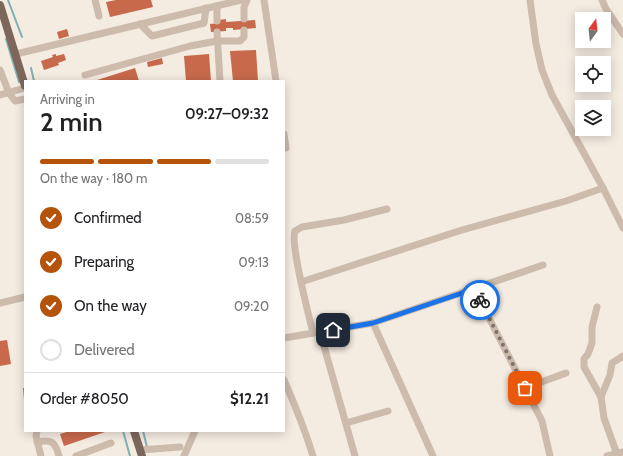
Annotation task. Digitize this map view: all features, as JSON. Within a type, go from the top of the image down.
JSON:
[{"type":"main road","points":[[0,5],[24,83]]},
{"type":"main road","points":[[134,432],[141,453]]},
{"type":"street","points":[[95,0],[98,16]]},
{"type":"street","points":[[264,0],[276,80]]},
{"type":"street","points":[[530,0],[536,44],[542,70],[552,95],[623,228]]},
{"type":"street","points":[[602,0],[606,9],[623,34]]},
{"type":"street","points":[[16,54],[206,8],[242,2],[244,19]]},
{"type":"street","points":[[217,6],[217,21]]},
{"type":"street","points":[[140,24],[152,36],[204,23],[206,8]]},
{"type":"street","points":[[85,75],[190,46],[217,41],[240,41],[244,37],[244,30]]},
{"type":"street","points":[[217,32],[220,80]]},
{"type":"street","points":[[0,73],[9,93],[15,101],[24,98]]},
{"type":"street","points":[[0,95],[24,87]]},
{"type":"street","points":[[285,141],[286,148]]},
{"type":"street","points":[[301,282],[462,230],[603,188]]},
{"type":"street","points":[[355,456],[301,282],[294,238],[296,231],[302,227],[344,220],[387,209]]},
{"type":"street","points":[[285,338],[373,323],[543,265]]},
{"type":"street","points":[[474,289],[542,421],[550,456]]},
{"type":"street","points":[[0,303],[24,297]]},
{"type":"street","points":[[597,307],[592,327],[592,343],[588,354],[584,359],[584,367],[601,397],[604,418],[620,453],[607,456]]},
{"type":"street","points":[[373,323],[433,456]]},
{"type":"street","points":[[601,397],[610,375],[612,363],[623,356]]},
{"type":"street","points":[[525,388],[566,373]]},
{"type":"street","points":[[285,382],[308,438],[313,456]]},
{"type":"street","points":[[346,423],[388,411]]},
{"type":"street","points":[[37,432],[36,442],[41,456]]},
{"type":"street","points":[[184,456],[195,432]]},
{"type":"street","points":[[36,442],[46,440],[51,441],[55,444],[59,456]]},
{"type":"street","points":[[76,456],[111,443]]},
{"type":"street","points":[[141,453],[160,448],[180,447]]},
{"type":"street","points":[[160,448],[162,456]]},
{"type":"building","points":[[116,0],[151,0],[153,7],[110,17],[106,2]]},
{"type":"building","points":[[226,19],[226,22],[255,20],[256,28],[233,30],[233,28],[226,28],[226,31],[211,32],[210,24],[220,23],[219,20]]},
{"type":"building","points":[[67,29],[69,36],[59,39],[57,32]]},
{"type":"building","points":[[256,50],[258,80],[233,80],[230,51]]},
{"type":"building","points":[[56,54],[56,56],[64,54],[66,60],[58,63],[59,65],[44,70],[41,61],[53,57],[52,55]]},
{"type":"building","points":[[209,54],[211,80],[186,80],[184,56]]},
{"type":"building","points":[[162,58],[163,64],[148,67],[147,62]]},
{"type":"building","points":[[135,68],[139,80],[97,80]]},
{"type":"building","points":[[7,340],[11,364],[0,366],[0,341]]},
{"type":"building","points":[[67,432],[105,432],[64,446],[60,434]]},
{"type":"waterway","points":[[8,0],[22,37]]},
{"type":"waterway","points":[[6,39],[19,82]]},
{"type":"waterway","points":[[31,68],[34,80]]},
{"type":"waterway","points":[[123,432],[130,456]]},
{"type":"waterway","points":[[143,432],[147,447]]},
{"type":"way so far","points":[[480,300],[525,388]]},
{"type":"route","points":[[333,330],[373,323],[474,289],[480,300]]}]
